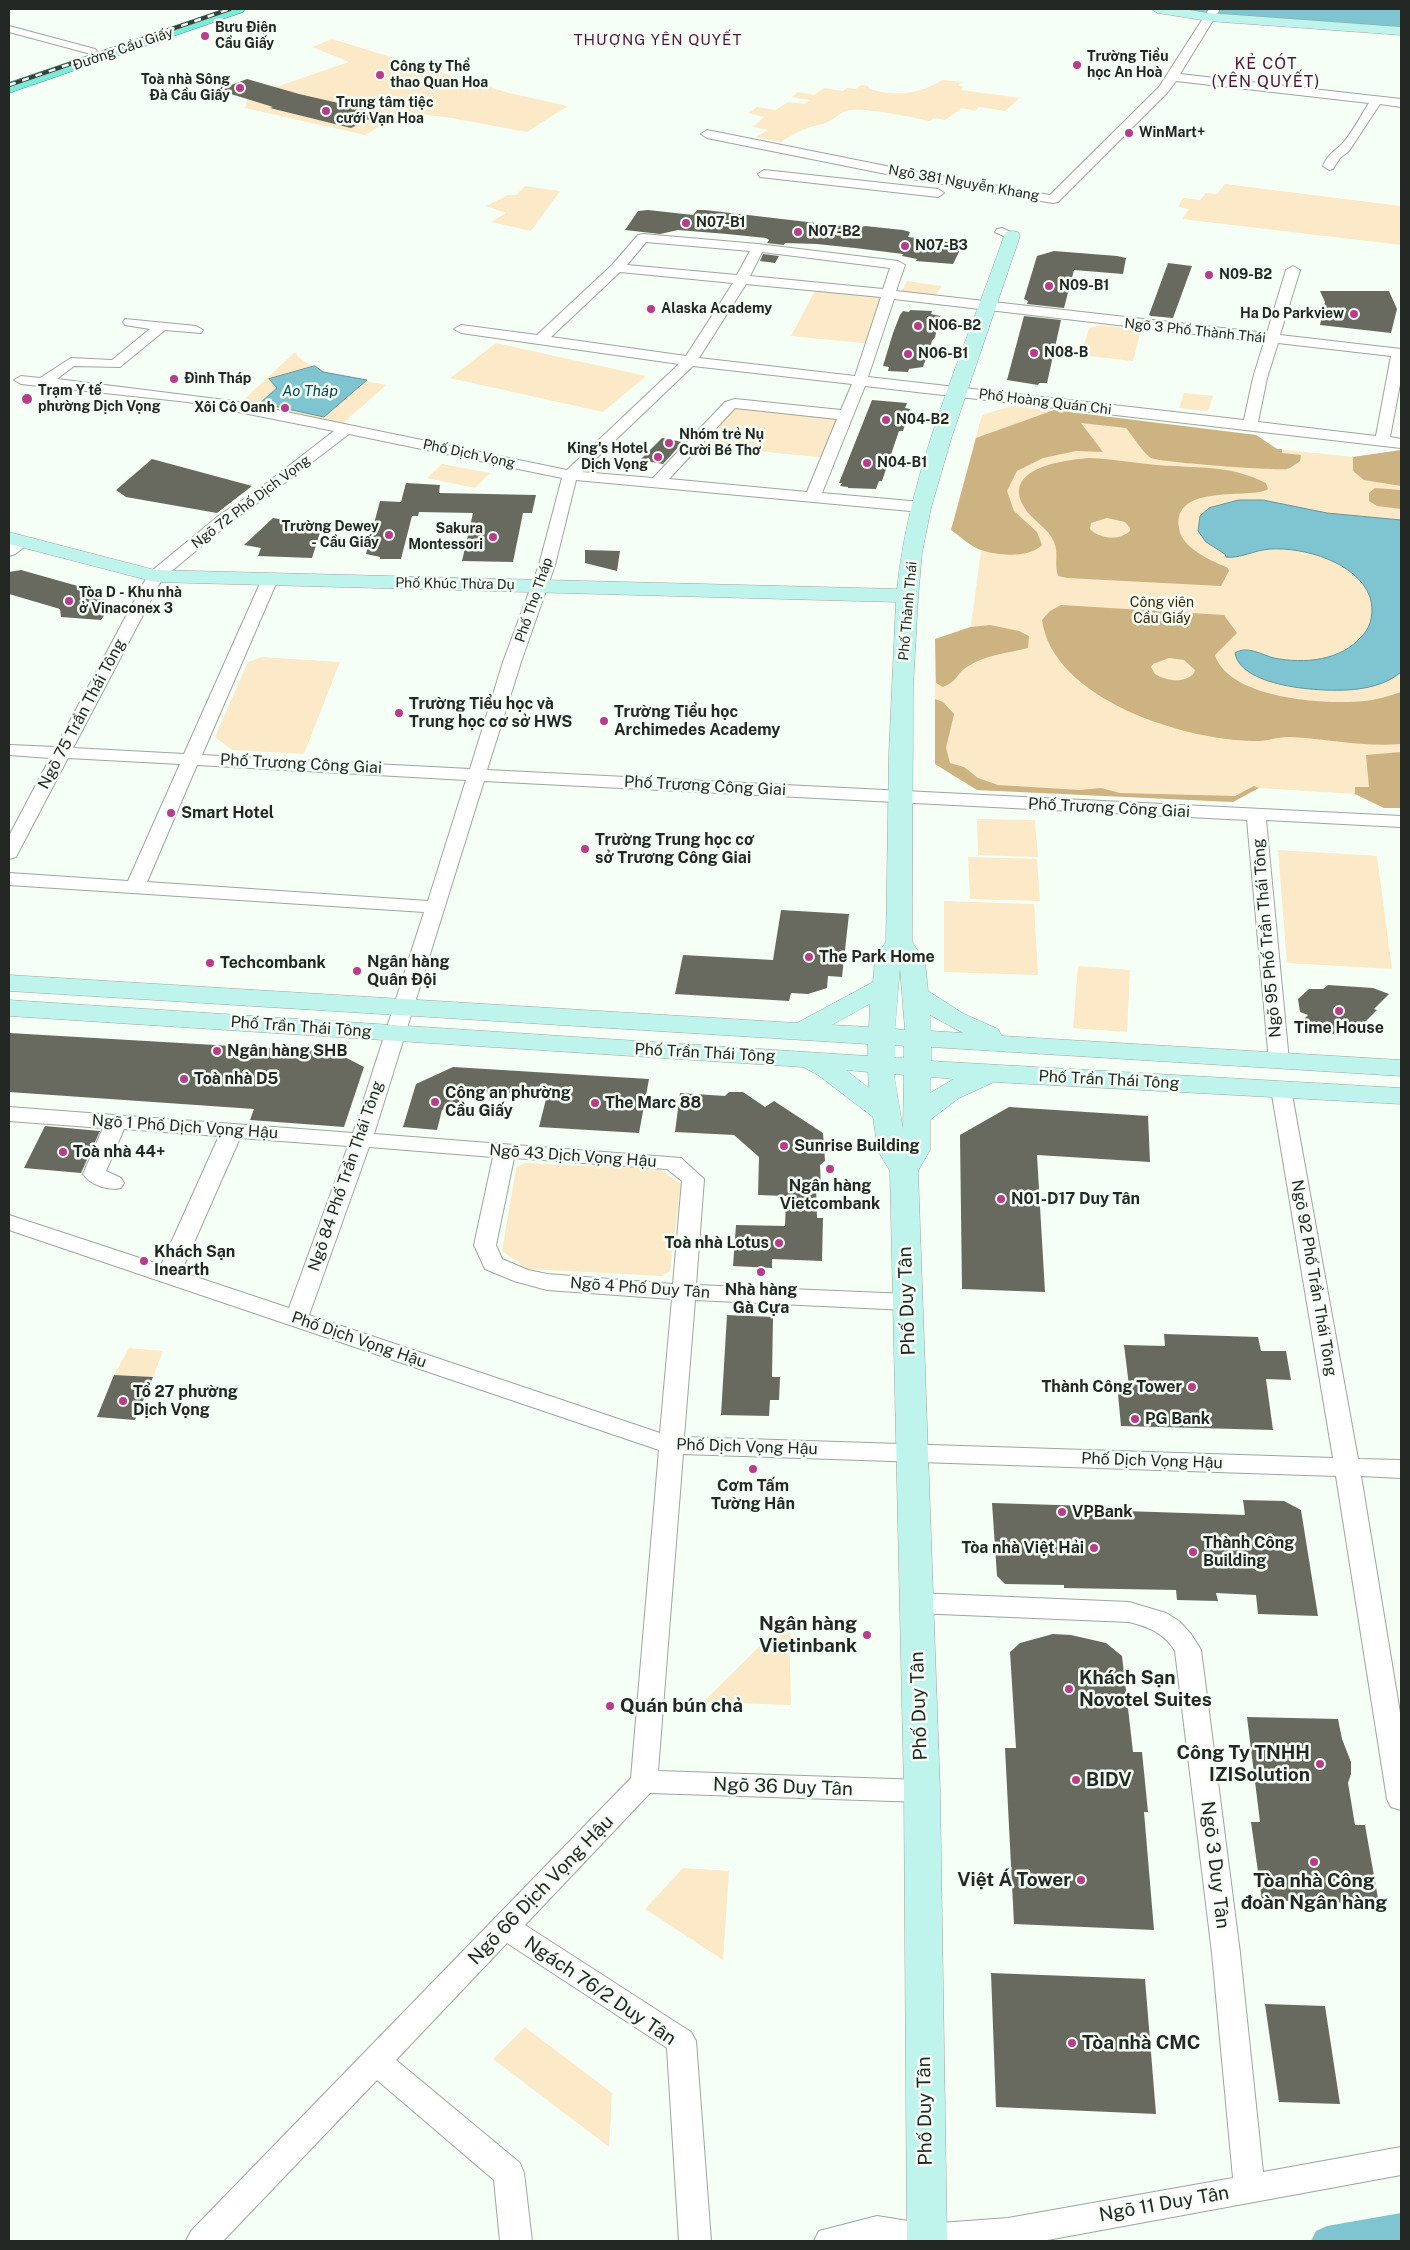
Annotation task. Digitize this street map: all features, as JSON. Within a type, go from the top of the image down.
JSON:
[{"type":"main road","name":"Đường Cầu Giấy","points":[[9,80],[208,13],[238,9]]},
{"type":"main road","name":"Đường Cầu Giấy","points":[[9,88],[208,13]]},
{"type":"street","points":[[1158,9],[1401,31]]},
{"type":"street","name":"Ngõ 381 Nguyễn Khang","points":[[707,134],[901,173],[1053,199],[1142,112],[1174,77],[1211,13]]},
{"type":"street","points":[[9,29],[91,51]]},
{"type":"street","points":[[1174,77],[1401,103]]},
{"type":"street","points":[[1329,166],[1338,151],[1345,148],[1377,100]]},
{"type":"street","points":[[764,174],[947,194]]},
{"type":"street","points":[[973,199],[1011,203],[1030,201],[1038,196]]},
{"type":"street","name":"Phố Thành Thái","points":[[881,1065],[881,1035],[888,958],[899,942],[898,797],[906,596],[921,507],[958,392],[989,307],[1007,234]]},
{"type":"street","points":[[540,340],[617,268],[643,238],[758,248],[898,265],[860,381],[813,497]]},
{"type":"street","points":[[570,475],[690,361],[742,280],[758,248]]},
{"type":"street","name":"Ngõ 3 Phố Thành Thái","points":[[617,268],[742,280],[1400,353]]},
{"type":"street","points":[[1250,425],[1260,378],[1293,270]]},
{"type":"street","points":[[130,322],[196,330]]},
{"type":"street","points":[[44,382],[71,362],[115,364],[162,326]]},
{"type":"street","name":"Phố Hoàng Quán Chi","points":[[461,329],[690,361],[1401,443]]},
{"type":"street","points":[[1382,441],[1400,353]]},
{"type":"street","name":"Phố Dịch Vọng","points":[[21,380],[188,398],[347,428],[570,475],[921,507]]},
{"type":"street","points":[[657,483],[734,403],[845,415]]},
{"type":"street","name":"Ngõ 72 Phố Dịch Vọng","points":[[155,576],[227,516],[260,495],[347,428]]},
{"type":"street","name":"Phố Thọ Tháp","points":[[404,1007],[538,586],[547,565],[570,475]]},
{"type":"street","name":"Phố Khúc Thừa Dụ","points":[[13,543],[155,576],[906,596]]},
{"type":"street","name":"Ngõ 75 Trần Thái Tông","points":[[9,853],[155,576]]},
{"type":"street","points":[[135,887],[270,579]]},
{"type":"street","name":"Phố Trương Công Giai","points":[[9,750],[1256,816],[1401,821]]},
{"type":"street","name":"Ngõ 95 Phố Trần Thái Tông","points":[[1256,816],[1279,1061]]},
{"type":"street","points":[[9,879],[435,907]]},
{"type":"street","points":[[899,942],[912,961],[919,1068],[916,1150],[904,1171]]},
{"type":"street","name":"Phố Trần Thái Tông","points":[[9,983],[1004,1042],[1401,1068]]},
{"type":"street","points":[[802,1031],[886,986]]},
{"type":"street","points":[[914,993],[955,1020],[1004,1042]]},
{"type":"street","name":"Ngõ 84 Phố Trần Thái Tông","points":[[296,1319],[361,1140],[404,1007]]},
{"type":"street","name":"Phố Trần Thái Tông","points":[[9,1008],[810,1059],[996,1074],[1401,1096]]},
{"type":"street","points":[[810,1059],[831,1072],[888,1115]]},
{"type":"street","name":"Phố Duy Tân","points":[[881,1065],[881,1077],[892,1151],[904,1171],[922,1791],[927,2240]]},
{"type":"street","points":[[917,1117],[939,1099],[960,1086],[996,1074]]},
{"type":"street","name":"Ngõ 92 Phố Trần Thái Tông","points":[[1281,1089],[1348,1467],[1401,1799]]},
{"type":"street","name":"Ngõ 1 Phố Dịch Vọng Hậu","points":[[9,1114],[361,1140]]},
{"type":"street","points":[[113,1182],[94,1174],[116,1122]]},
{"type":"street","points":[[168,1276],[232,1131]]},
{"type":"street","name":"Ngõ 43 Dịch Vọng Hậu","points":[[361,1140],[673,1163],[693,1179],[670,1445]]},
{"type":"street","name":"Ngõ 4 Phố Duy Tân","points":[[505,1151],[485,1245],[493,1264],[522,1276],[548,1282],[683,1292],[907,1302]]},
{"type":"street","name":"Phố Dịch Vọng Hậu","points":[[9,1222],[670,1445],[1401,1469]]},
{"type":"street","points":[[644,1782],[670,1445]]},
{"type":"street","name":"Ngõ 3 Duy Tân","points":[[916,1603],[1129,1612],[1157,1619],[1178,1633],[1188,1650],[1226,1953],[1249,2188]]},
{"type":"street","name":"Ngõ 36 Duy Tân","points":[[644,1782],[922,1791]]},
{"type":"street","name":"Ngõ 66 Dịch Vọng Hậu","points":[[202,2241],[644,1782]]},
{"type":"street","name":"Ngách 76/2 Duy Tân","points":[[505,1927],[681,2041],[695,2241]]},
{"type":"street","points":[[376,2061],[509,2174],[516,2241]]},
{"type":"street","name":"Ngõ 11 Duy Tân","points":[[830,2241],[877,2231],[927,2240],[1008,2233],[1401,2161]]},
{"type":"green space","name":"Công ty Thể thao Quan Hoa","points":[[332,39],[509,93],[568,106],[527,132],[451,118],[404,112],[365,135],[245,108],[247,100],[270,89],[349,62],[312,47]]},
{"type":"green space","points":[[942,80],[964,82],[958,85],[963,87],[961,90],[1020,98],[1005,111],[979,107],[975,111],[962,108],[945,120],[934,118],[930,121],[901,115],[850,110],[843,112],[826,123],[801,131],[781,142],[756,137],[768,130],[753,127],[764,117],[748,113],[757,107],[776,110],[788,102],[804,104],[810,100],[792,97],[798,92],[814,95],[824,88],[843,91],[847,88],[856,89],[861,85],[889,93],[907,93],[934,85]]},
{"type":"green space","points":[[1225,184],[1401,206],[1401,245],[1182,219],[1189,209],[1178,207],[1183,198],[1200,200],[1206,193],[1217,194]]},
{"type":"green space","points":[[525,186],[560,191],[531,231],[491,222],[506,213],[486,206],[508,195],[516,195]]},
{"type":"green space","points":[[907,281],[942,286],[935,296],[900,294]]},
{"type":"green space","points":[[817,287],[888,296],[872,344],[791,336]]},
{"type":"green space","points":[[1100,325],[1141,330],[1133,361],[1089,356],[1082,351],[1089,328]]},
{"type":"green space","points":[[496,343],[646,376],[603,412],[450,378]]},
{"type":"green space","points":[[295,352],[302,360],[323,371],[386,385],[342,424],[239,404]]},
{"type":"green space","points":[[1184,393],[1213,396],[1208,411],[1179,408]]},
{"type":"green space","points":[[730,405],[845,415],[828,458],[693,445]]},
{"type":"green space","name":"Công viên Cầu Giấy","points":[[1012,406],[1256,435],[1277,449],[1353,457],[1401,450],[1401,808],[1384,808],[1355,794],[1259,788],[1233,802],[977,790],[935,764],[935,639],[971,626],[981,550],[951,530],[982,415]]},
{"type":"green space","points":[[1054,410],[1256,435],[1277,449],[1282,449],[1282,453],[1301,455],[1300,461],[1287,469],[1278,469],[1217,466],[1158,460],[1148,456],[1126,428],[1081,423],[1103,452],[1076,451],[1043,458],[1017,471],[1007,491],[1014,511],[1037,532],[1042,545],[1030,552],[1013,555],[988,552],[973,546],[951,530],[976,438]]},
{"type":"green space","points":[[1401,450],[1401,486],[1364,480],[1353,471],[1353,457]]},
{"type":"green space","points":[[1089,458],[1220,469],[1243,474],[1266,483],[1268,489],[1259,492],[1200,498],[1188,504],[1180,514],[1179,528],[1185,542],[1198,553],[1228,568],[1229,571],[1221,586],[1058,576],[1054,542],[1048,532],[1024,507],[1019,494],[1021,483],[1028,475],[1051,464]],"holes":[[[1107,518],[1125,522],[1130,531],[1121,536],[1104,537],[1090,529],[1091,523]]]},
{"type":"green space","points":[[442,464],[490,473],[475,488],[427,478]]},
{"type":"green space","points":[[1375,488],[1401,490],[1401,509],[1377,506],[1369,501],[1369,493]]},
{"type":"green space","points":[[1061,605],[1224,615],[1237,633],[1215,655],[1224,670],[1239,681],[1258,690],[1280,696],[1326,702],[1369,700],[1401,692],[1401,744],[1359,744],[1291,737],[1258,741],[1225,739],[1193,733],[1159,723],[1126,710],[1096,693],[1070,673],[1051,648],[1042,620],[1050,611]],"holes":[[[1169,658],[1184,660],[1195,670],[1186,679],[1170,680],[1155,674],[1151,667],[1153,664]]]},
{"type":"green space","points":[[990,625],[1019,631],[1029,636],[1028,648],[988,657],[974,663],[963,670],[952,682],[943,687],[936,683],[935,639],[971,627]]},
{"type":"green space","points":[[262,657],[340,662],[304,754],[232,750],[215,737],[248,662]]},
{"type":"green space","points":[[935,699],[943,702],[954,714],[946,748],[950,763],[964,767],[978,778],[998,785],[1080,790],[1101,788],[1120,793],[1235,796],[1254,786],[1259,788],[1233,802],[977,790],[935,764]]},
{"type":"green space","points":[[1401,752],[1401,808],[1384,808],[1355,794],[1355,787],[1369,787],[1366,755]]},
{"type":"green space","points":[[977,819],[1035,820],[1038,857],[978,855]]},
{"type":"green space","points":[[1278,850],[1377,856],[1392,969],[1287,963]]},
{"type":"green space","points":[[968,857],[1037,859],[1040,901],[970,899]]},
{"type":"green space","points":[[944,901],[1034,904],[1038,975],[944,972]]},
{"type":"green space","points":[[1078,966],[1130,970],[1127,1032],[1073,1028]]},
{"type":"green space","points":[[524,1163],[659,1169],[681,1184],[670,1271],[662,1276],[528,1269],[502,1251],[516,1168]]},
{"type":"green space","points":[[129,1348],[163,1351],[153,1377],[114,1375]]},
{"type":"green space","points":[[789,1617],[791,1705],[703,1702]]},
{"type":"green space","points":[[683,1868],[729,1871],[723,1960],[645,1909]]},
{"type":"green space","points":[[525,2027],[612,2093],[609,2147],[493,2059]]},
{"type":"water","points":[[1173,9],[1401,9],[1401,28],[1239,17]]},
{"type":"water","name":"Ao Tháp","points":[[315,366],[323,372],[367,380],[324,417],[260,403],[277,388],[269,379]]},
{"type":"water","points":[[1239,500],[1263,500],[1327,513],[1401,520],[1401,672],[1397,676],[1381,684],[1358,689],[1308,689],[1269,681],[1253,674],[1241,665],[1235,653],[1244,650],[1254,651],[1274,658],[1297,661],[1333,656],[1344,651],[1365,632],[1370,623],[1372,608],[1370,597],[1354,574],[1328,559],[1313,554],[1284,549],[1270,549],[1237,557],[1226,557],[1225,554],[1206,542],[1198,531],[1200,516],[1209,508]]},
{"type":"building","name":"Trung tâm tiệc cưới Vạn Hoa","points":[[247,79],[299,94],[382,113],[351,128],[270,108],[273,107],[218,90]]},
{"type":"building","points":[[648,210],[693,215],[697,210],[705,210],[859,228],[865,226],[903,230],[910,232],[908,237],[963,244],[953,264],[916,261],[917,259],[902,256],[903,254],[855,248],[817,244],[785,243],[784,245],[767,243],[769,240],[766,238],[678,230],[660,234],[625,230],[638,211]]},
{"type":"building","name":"N09-B1","points":[[1054,251],[1126,258],[1123,274],[1074,270],[1064,308],[1027,304],[1028,301],[1024,299],[1037,256]]},
{"type":"building","points":[[763,254],[779,256],[775,263],[760,261]]},
{"type":"building","points":[[1168,263],[1192,266],[1173,318],[1151,316],[1149,315]]},
{"type":"building","name":"Ha Do Parkview","points":[[1320,291],[1389,291],[1397,309],[1391,333],[1320,325],[1325,302]]},
{"type":"building","points":[[910,310],[932,311],[931,314],[940,316],[935,337],[923,367],[909,369],[908,372],[888,371],[889,367],[883,366],[893,333],[900,315],[903,311],[909,312]]},
{"type":"building","name":"N08-B","points":[[1024,316],[1061,320],[1047,383],[1039,383],[1038,385],[1007,380]]},
{"type":"building","points":[[872,400],[907,403],[905,408],[910,409],[903,431],[899,431],[882,481],[879,481],[876,489],[840,486],[842,483],[839,483]]},
{"type":"building","points":[[662,438],[683,442],[663,464],[640,460]]},
{"type":"building","points":[[152,459],[252,486],[217,513],[126,497],[116,490]]},
{"type":"building","points":[[406,483],[440,485],[439,493],[536,495],[532,513],[523,513],[513,562],[462,561],[473,513],[419,512],[418,516],[412,516],[401,559],[380,559],[380,557],[366,554],[380,501],[401,502]]},
{"type":"building","points":[[273,518],[307,524],[323,523],[312,558],[258,556],[261,548],[244,545]]},
{"type":"building","points":[[585,550],[620,551],[617,571],[585,563]]},
{"type":"building","name":"Tòa D - Khu nhà ở Vinaconex 3","points":[[21,570],[99,592],[109,608],[101,620],[61,617],[60,609],[9,594],[9,572]]},
{"type":"building","name":"The Park Home","points":[[781,910],[849,914],[842,977],[828,976],[827,988],[808,994],[791,993],[789,1001],[675,994],[683,955],[773,960]]},
{"type":"building","name":"Time House","points":[[1328,985],[1373,988],[1389,994],[1374,1009],[1377,1010],[1358,1029],[1353,1027],[1348,1031],[1343,1029],[1336,1035],[1302,1021],[1308,1015],[1300,1012],[1298,999],[1309,989],[1323,989]]},
{"type":"building","name":"Toà nhà D5","points":[[9,1033],[335,1052],[364,1067],[344,1127],[250,1120],[254,1109],[9,1092]]},
{"type":"building","points":[[453,1067],[649,1079],[639,1133],[539,1127],[547,1095],[480,1092],[442,1110],[437,1130],[403,1127],[416,1084]]},
{"type":"building","name":"Sunrise Building","points":[[729,1092],[743,1092],[765,1107],[774,1101],[823,1133],[825,1161],[820,1165],[821,1188],[816,1187],[817,1218],[823,1218],[822,1261],[772,1259],[772,1268],[733,1266],[736,1225],[785,1226],[786,1196],[758,1195],[759,1157],[734,1135],[675,1132],[680,1093],[725,1096]]},
{"type":"building","name":"N01-D17 Duy Tân","points":[[1009,1107],[1148,1116],[1150,1162],[1037,1155],[1045,1292],[962,1289],[960,1135]]},
{"type":"building","name":"Toà nhà 44+","points":[[45,1126],[100,1131],[81,1173],[24,1168]]},
{"type":"building","points":[[727,1315],[773,1317],[772,1377],[780,1377],[779,1400],[770,1400],[769,1416],[721,1415]]},
{"type":"building","name":"Thành Công Tower","points":[[1164,1334],[1258,1337],[1261,1351],[1286,1351],[1291,1380],[1266,1379],[1273,1430],[1121,1426],[1118,1394],[1130,1394],[1124,1345],[1165,1346]]},
{"type":"building","name":"Tổ 27 phường Dịch Vọng","points":[[114,1375],[153,1377],[135,1420],[97,1417]]},
{"type":"building","points":[[1243,1500],[1284,1501],[1301,1510],[1318,1616],[1258,1614],[1256,1595],[1216,1593],[1218,1601],[1177,1600],[1176,1590],[1064,1588],[1064,1585],[1005,1584],[997,1576],[992,1503],[1123,1507],[1124,1511],[1245,1515]]},
{"type":"building","points":[[1053,1634],[1071,1635],[1106,1643],[1122,1656],[1133,1752],[1142,1752],[1148,1812],[1144,1812],[1154,1930],[1014,1924],[1005,1748],[1016,1748],[1010,1652],[1020,1643]]},
{"type":"building","points":[[1247,1717],[1338,1719],[1342,1739],[1351,1762],[1351,1774],[1348,1783],[1355,1825],[1365,1825],[1379,1904],[1262,1900],[1251,1822],[1260,1822]]},
{"type":"building","name":"Tòa nhà CMC","points":[[991,1973],[1145,1979],[1156,2114],[996,2107]]},
{"type":"building","points":[[1265,2004],[1325,2006],[1340,2104],[1279,2102]]},
{"type":"waterway","points":[[1327,2241],[1401,2228]]},
{"type":"railway","points":[[9,85],[230,9]]},
{"type":"place","name":"Bưu Điện Cầu Giấy","points":[[205,36]]},
{"type":"place","name":"Trường Tiểu học An Hoà","points":[[1077,65]]},
{"type":"place","name":"Công ty Thể thao Quan Hoa","points":[[380,75]]},
{"type":"place","name":"Toà nhà Sông Đà Cầu Giấy","points":[[240,88]]},
{"type":"place","name":"Trung tâm tiệc cưới Vạn Hoa","points":[[326,111]]},
{"type":"place","name":"WinMart+","points":[[1129,133]]},
{"type":"place","name":"N07-B1","points":[[686,223]]},
{"type":"place","name":"N07-B2","points":[[798,232]]},
{"type":"place","name":"N07-B3","points":[[905,246]]},
{"type":"place","name":"N09-B2","points":[[1209,275]]},
{"type":"place","name":"N09-B1","points":[[1049,286]]},
{"type":"place","name":"Alaska Academy","points":[[651,309]]},
{"type":"place","name":"Ha Do Parkview","points":[[1354,314]]},
{"type":"place","name":"N06-B2","points":[[918,326]]},
{"type":"place","name":"N08-B","points":[[1034,353]]},
{"type":"place","name":"N06-B1","points":[[908,354]]},
{"type":"place","name":"Đình Tháp","points":[[174,379]]},
{"type":"place","name":"Trạm Y tế phường Dịch Vọng","points":[[27,399]]},
{"type":"place","name":"Xôi Cô Oanh","points":[[285,408]]},
{"type":"place","name":"N04-B2","points":[[886,420]]},
{"type":"place","name":"Nhóm trẻ Nụ Cười Bé Thơ","points":[[669,443]]},
{"type":"place","name":"King's Hotel Dịch Vọng","points":[[658,457]]},
{"type":"place","name":"N04-B1","points":[[867,463]]},
{"type":"place","name":"Trường Dewey - Cầu Giấy","points":[[389,535]]},
{"type":"place","name":"Sakura Montessori","points":[[493,537]]},
{"type":"place","name":"Tòa D - Khu nhà ở Vinaconex 3","points":[[69,601]]},
{"type":"place","name":"Trường Tiểu học và Trung học cơ sở HWS","points":[[399,713]]},
{"type":"place","name":"Trường Tiểu học Archimedes Academy","points":[[604,721]]},
{"type":"place","name":"Smart Hotel","points":[[171,813]]},
{"type":"place","name":"Trường Trung học cơ sở Trương Công Giai","points":[[585,849]]},
{"type":"place","name":"The Park Home","points":[[809,957]]},
{"type":"place","name":"Techcombank","points":[[210,963]]},
{"type":"place","name":"Ngân hàng Quân Đội","points":[[357,971]]},
{"type":"place","name":"Time House","points":[[1339,1011]]},
{"type":"place","name":"Ngân hàng SHB","points":[[217,1051]]},
{"type":"place","name":"Toà nhà D5","points":[[184,1079]]},
{"type":"place","name":"Công an phường Cầu Giấy","points":[[435,1102]]},
{"type":"place","name":"The Marc 88","points":[[595,1103]]},
{"type":"place","name":"Sunrise Building","points":[[784,1146]]},
{"type":"place","name":"Toà nhà 44+","points":[[63,1152]]},
{"type":"place","name":"Ngân hàng Vietcombank","points":[[830,1169]]},
{"type":"place","name":"N01-D17 Duy Tân","points":[[1001,1199]]},
{"type":"place","name":"Toà nhà Lotus","points":[[779,1243]]},
{"type":"place","name":"Khách Sạn Inearth","points":[[144,1261]]},
{"type":"place","name":"Nhà hàng Gà Cựa","points":[[761,1272]]},
{"type":"place","name":"Thành Công Tower","points":[[1192,1387]]},
{"type":"place","name":"Tổ 27 phường Dịch Vọng","points":[[123,1401]]},
{"type":"place","name":"PG Bank","points":[[1135,1419]]},
{"type":"place","name":"Cơm Tấm Tường Hân","points":[[753,1469]]},
{"type":"place","name":"VPBank","points":[[1062,1512]]},
{"type":"place","name":"Tòa nhà Việt Hải","points":[[1094,1548]]},
{"type":"place","name":"Thành Công Building","points":[[1193,1552]]},
{"type":"place","name":"Ngân hàng Vietinbank","points":[[867,1635]]},
{"type":"place","name":"Khách Sạn Novotel Suites","points":[[1069,1689]]},
{"type":"place","name":"Quán bún chả","points":[[610,1706]]},
{"type":"place","name":"Công Ty TNHH IZISolution","points":[[1320,1764]]},
{"type":"place","name":"BIDV","points":[[1076,1780]]},
{"type":"place","name":"Tòa nhà Công đoàn Ngân hàng","points":[[1314,1862]]},
{"type":"place","name":"Việt Á Tower","points":[[1081,1880]]},
{"type":"place","name":"Tòa nhà CMC","points":[[1072,2043]]},
{"type":"district","name":"THƯỢNG YÊN QUYẾT","points":[[658,40]]},
{"type":"district","name":"KẺ CÓT (YÊN QUYẾT)","points":[[1266,73]]}]
